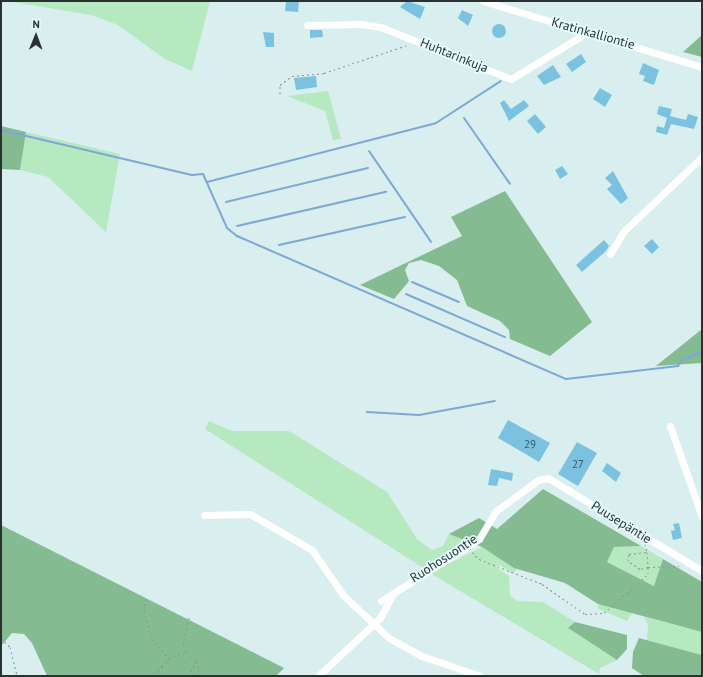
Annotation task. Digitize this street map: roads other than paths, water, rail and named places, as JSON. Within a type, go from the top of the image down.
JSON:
[{"type":"street","name":"Kratinkalliontie","points":[[483,1],[702,67]]},
{"type":"street","name":"Huhtarinkuja","points":[[307,25],[361,24],[417,42],[511,79],[588,32]]},
{"type":"street","points":[[610,254],[624,230],[702,157]]},
{"type":"street","points":[[670,426],[702,517]]},
{"type":"street","name":"Puusepäntie","points":[[538,480],[548,478],[702,571]]},
{"type":"street","name":"Ruohosuontie","points":[[381,601],[479,539],[496,511],[538,480]]},
{"type":"street","points":[[204,514],[250,514],[312,550],[343,595],[389,638],[422,656],[480,676]]},
{"type":"street","points":[[318,676],[374,625],[393,593]]},
{"type":"waterway","points":[[207,182],[436,123],[501,81]]},
{"type":"waterway","points":[[464,118],[510,184]]},
{"type":"waterway","points":[[1,130],[192,175],[203,174],[227,228],[237,236],[566,379],[678,366],[682,360],[702,351]]},
{"type":"waterway","points":[[369,151],[431,242]]},
{"type":"waterway","points":[[226,202],[368,168]]},
{"type":"waterway","points":[[237,226],[386,192]]},
{"type":"waterway","points":[[279,245],[405,217]]},
{"type":"waterway","points":[[412,282],[459,302]]},
{"type":"waterway","points":[[406,294],[505,337]]},
{"type":"waterway","points":[[367,412],[419,415],[495,401]]}]
